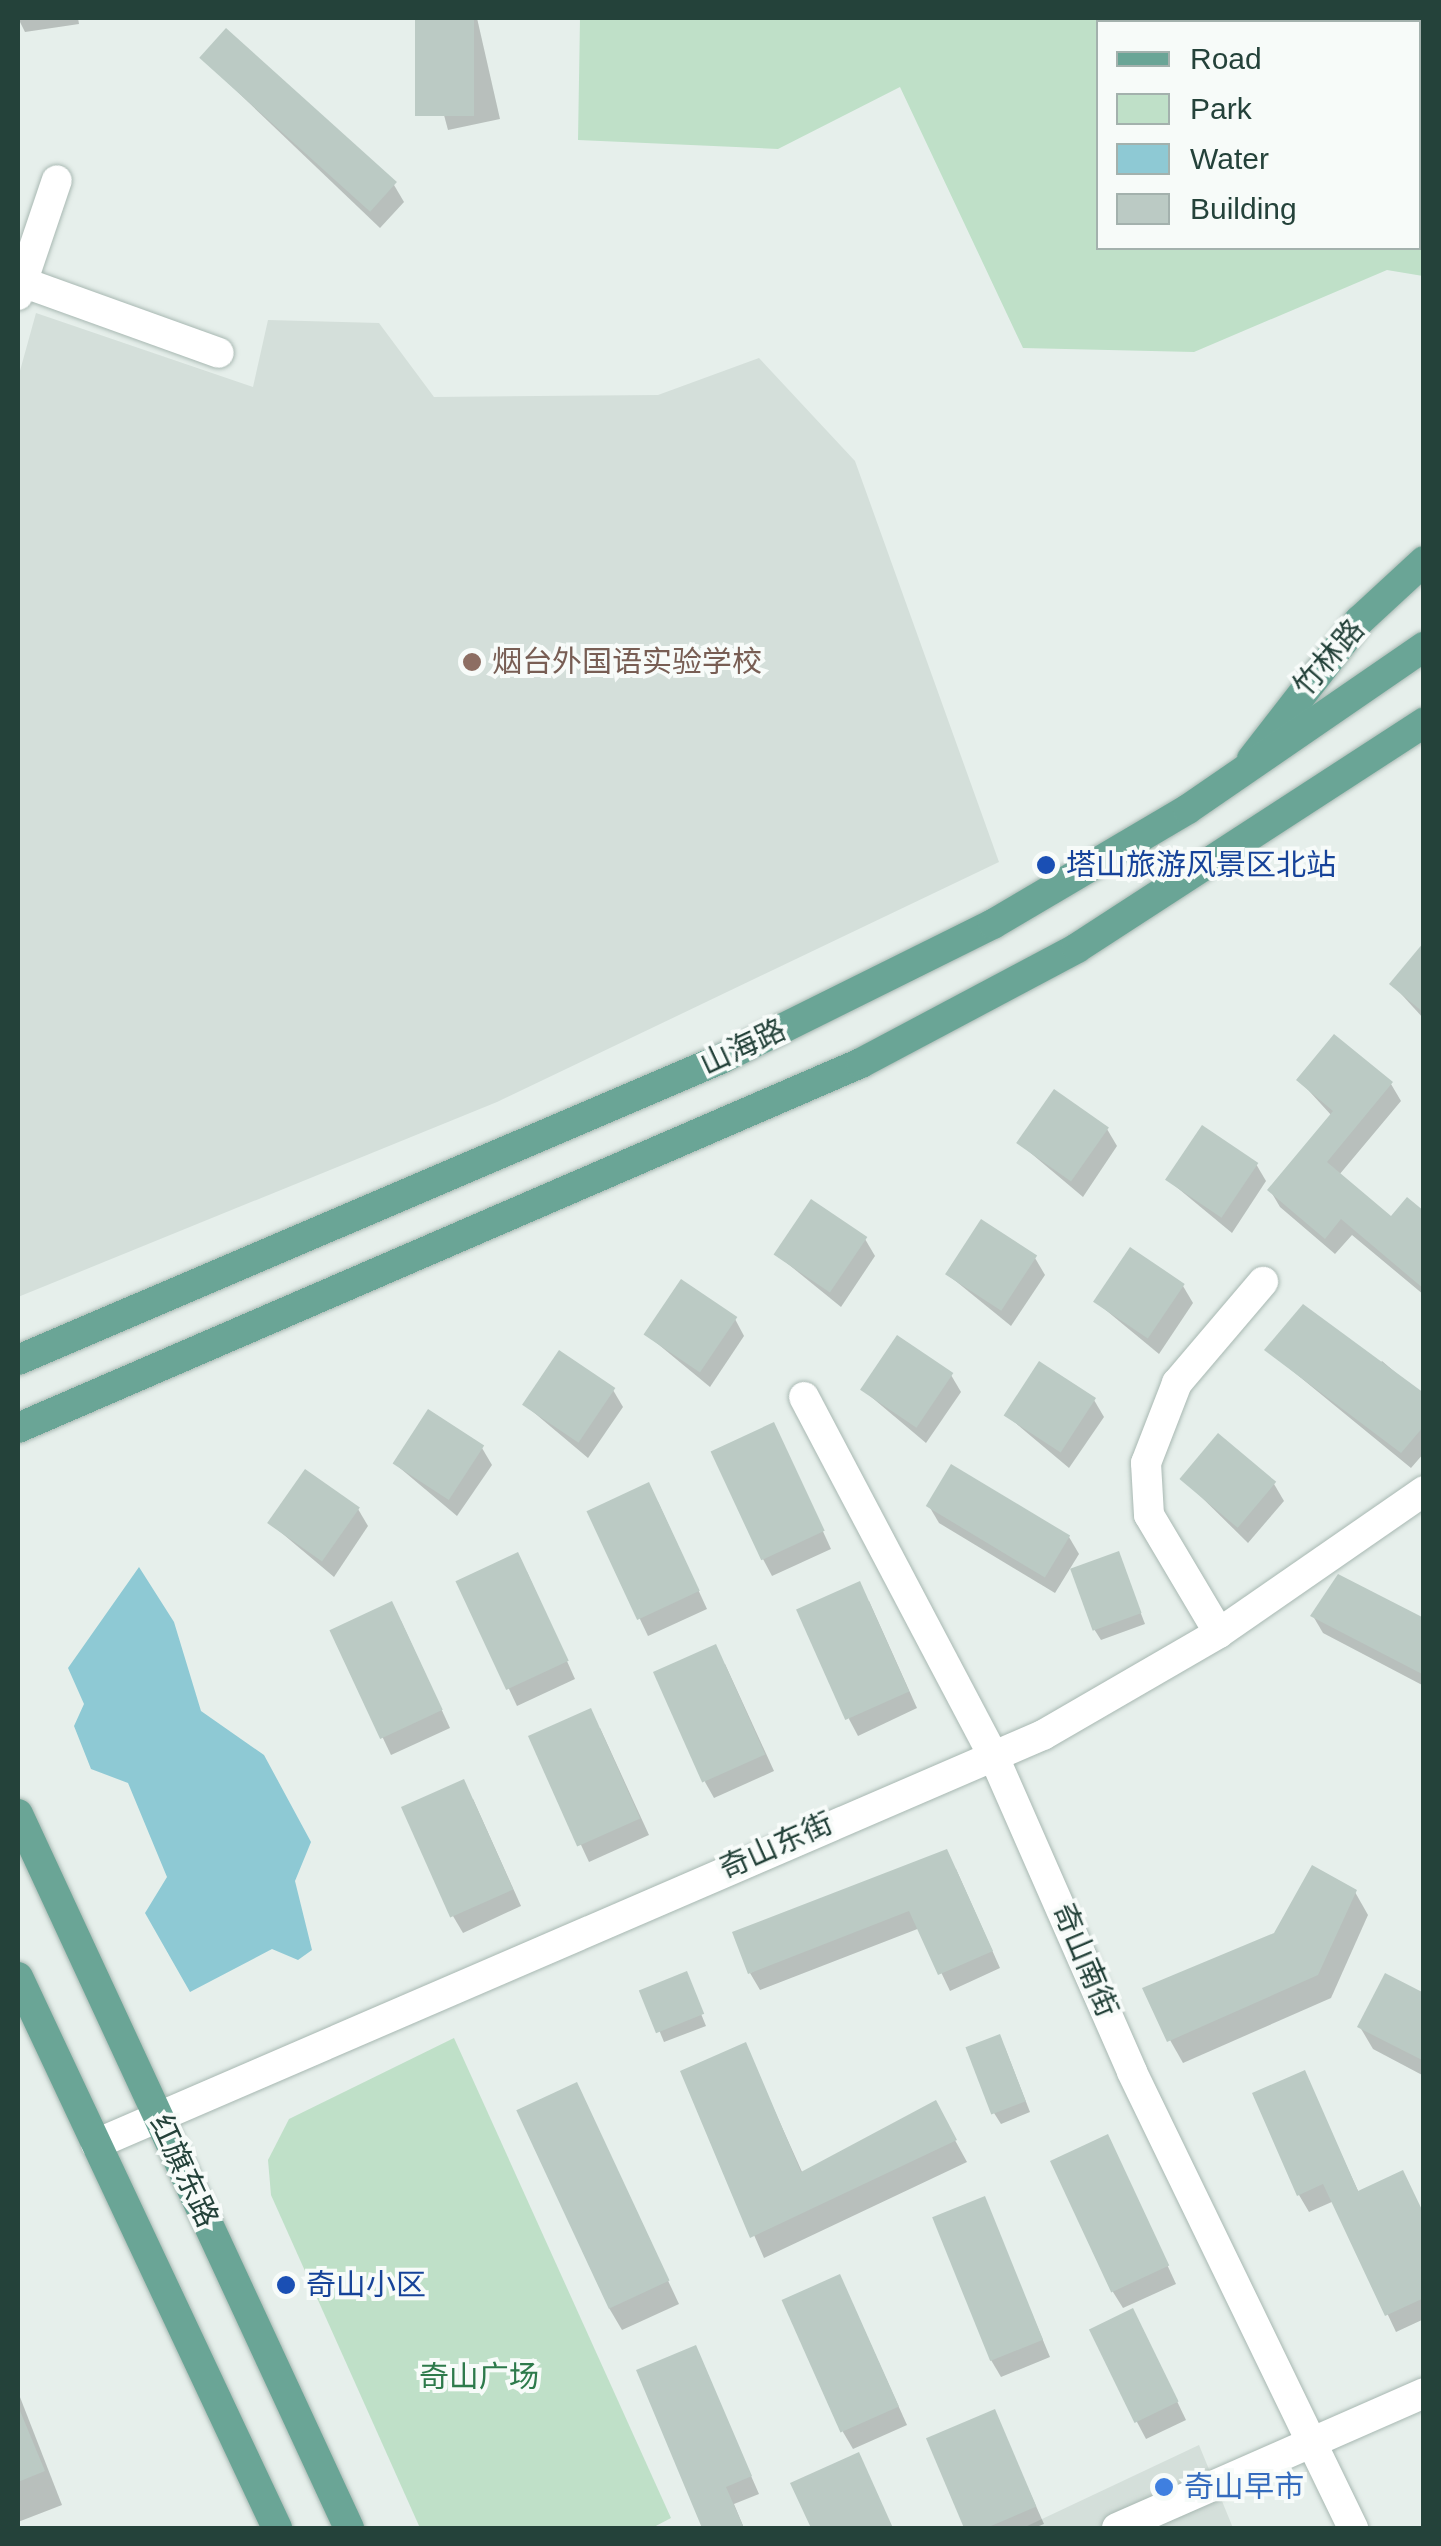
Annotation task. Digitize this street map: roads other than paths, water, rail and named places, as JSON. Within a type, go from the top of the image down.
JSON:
[{"type":"main road","name":"竹林路","points":[[1248,766],[1313,675],[1424,561]]},
{"type":"main road","name":"山海路","points":[[18,1360],[721,1059],[1062,885],[1424,647]]},
{"type":"main road","points":[[18,1428],[861,1063],[1078,948],[1424,723]]},
{"type":"main road","name":"红旗东路","points":[[18,1814],[349,2528]]},
{"type":"main road","points":[[18,1977],[277,2528]]},
{"type":"street","points":[[57,180],[20,289],[219,353]]},
{"type":"street","points":[[1219,1633],[1149,1515],[1146,1463],[1177,1383],[1263,1282]]},
{"type":"street","name":"奇山南街","points":[[804,1397],[994,1756],[1132,2072],[1353,2528]]},
{"type":"street","name":"奇山东街","points":[[96,2144],[994,1756],[1219,1633],[1424,1491]]},
{"type":"street","points":[[1118,2528],[1424,2392]]},
{"type":"water","points":[[139,1567],[174,1622],[201,1711],[264,1755],[311,1842],[295,1881],[312,1950],[298,1960],[272,1949],[190,1992],[145,1913],[167,1877],[128,1783],[91,1769],[74,1726],[84,1704],[68,1668]]},
{"type":"place","name":"烟台外国语实验学校","points":[[472,662]]},
{"type":"place","name":"塔山旅游风景区北站","points":[[1046,865]]},
{"type":"place","name":"奇山小区","points":[[286,2285]]},
{"type":"place","name":"奇山早市","points":[[1164,2487]]},
{"type":"park label","name":"奇山广场","points":[[479,2377]]}]
